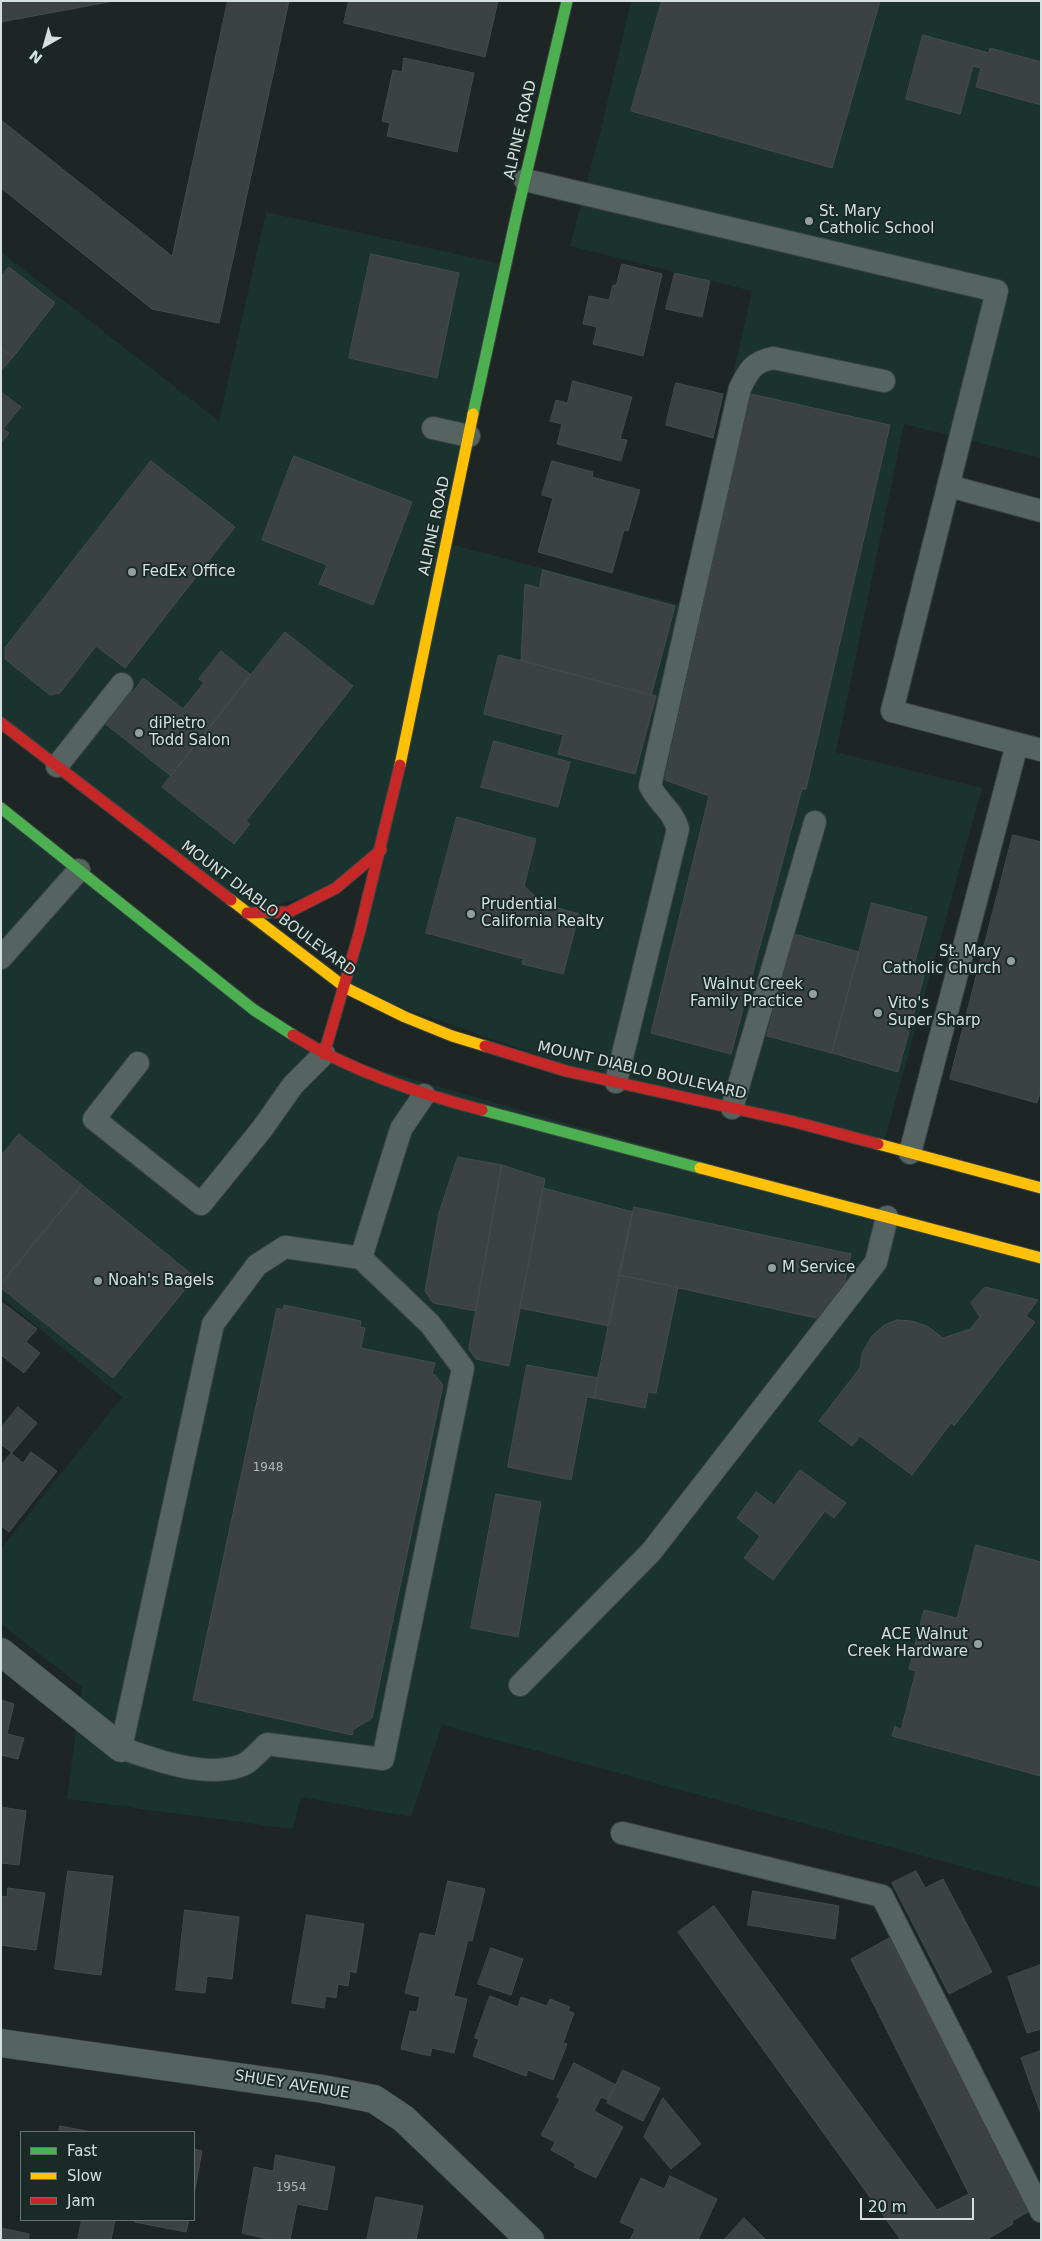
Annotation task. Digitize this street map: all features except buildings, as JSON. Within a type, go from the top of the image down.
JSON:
[{"type":"main road","name":"ALPINE ROAD","points":[[324,1054],[346,988],[381,850],[525,180],[567,1]]},
{"type":"main road","name":"MOUNT DIABLO BOULEVARD","points":[[1,723],[247,914],[346,988],[405,1018],[452,1036],[566,1071],[791,1121],[1041,1188]]},
{"type":"main road","points":[[1,808],[254,1010],[324,1054],[424,1095],[1041,1258]]},
{"type":"main road","points":[[247,914],[289,912],[336,888],[381,850]]},
{"type":"street","points":[[1,1652],[121,1748]]},
{"type":"street","name":"SHUEY AVENUE","points":[[1,2043],[323,2089],[374,2099],[404,2119],[530,2240]]},
{"type":"lane","points":[[525,180],[998,291],[892,711],[1041,750]]},
{"type":"lane","points":[[616,1082],[678,829],[674,816],[654,794],[650,786],[740,388],[748,372],[758,361],[773,358],[884,381]]},
{"type":"lane","points":[[433,428],[469,436]]},
{"type":"lane","points":[[949,486],[1041,511]]},
{"type":"lane","points":[[57,766],[122,684]]},
{"type":"lane","points":[[910,1153],[1017,744]]},
{"type":"lane","points":[[732,1108],[815,822]]},
{"type":"lane","points":[[1,958],[79,870]]},
{"type":"lane","points":[[138,1063],[94,1119],[201,1204],[262,1129],[293,1085],[324,1054]]},
{"type":"lane","points":[[361,1258],[401,1129],[424,1095]]},
{"type":"lane","points":[[520,1685],[651,1552],[876,1262],[887,1217]]},
{"type":"lane","points":[[285,1247],[361,1258],[430,1324],[462,1368],[383,1759],[267,1744],[240,1766],[214,1770],[169,1764],[121,1748],[213,1324],[257,1265],[285,1247]]},
{"type":"lane","points":[[622,1833],[882,1896],[1041,2211]]},
{"type":"shaded area","points":[[631,1],[1041,1],[1041,458],[904,424],[836,752],[982,788],[883,1146],[616,1082],[346,988],[381,851],[336,888],[247,913],[1,723],[1,252],[219,421],[266,212],[506,265],[446,543],[681,605],[752,291],[570,246],[601,129]]},
{"type":"shaded area","points":[[1,808],[324,1054],[1041,1258],[1041,1888],[442,1725],[411,1817],[301,1797],[293,1829],[67,1799],[82,1687],[1,1624],[1,1549],[122,1397],[1,1297]]},
{"type":"traffic: fast","points":[[473,414],[517,213],[567,1]]},
{"type":"traffic: fast","points":[[1,808],[254,1010],[293,1035]]},
{"type":"traffic: fast","points":[[482,1110],[700,1168]]},
{"type":"traffic: slow","points":[[400,765],[473,414]]},
{"type":"traffic: slow","points":[[231,900],[346,988],[405,1017],[452,1036],[485,1046]]},
{"type":"traffic: slow","points":[[878,1144],[1041,1188]]},
{"type":"traffic: slow","points":[[700,1168],[1041,1258]]},
{"type":"traffic: jam","points":[[1,723],[231,900]]},
{"type":"traffic: jam","points":[[324,1054],[359,934],[400,765]]},
{"type":"traffic: jam","points":[[247,913],[289,912],[336,888],[381,850]]},
{"type":"traffic: jam","points":[[293,1035],[338,1060],[385,1080],[482,1110]]},
{"type":"traffic: jam","points":[[485,1046],[566,1071],[791,1121],[878,1144]]},
{"type":"place","name":"St. Mary Catholic School","points":[[809,221]]},
{"type":"place","name":"FedEx Office","points":[[132,572]]},
{"type":"place","name":"diPietro Todd Salon","points":[[139,733]]},
{"type":"place","name":"Prudential California Realty","points":[[471,914]]},
{"type":"place","name":"St. Mary Catholic Church","points":[[1011,961]]},
{"type":"place","name":"Walnut Creek Family Practice","points":[[813,994]]},
{"type":"place","name":"Vito's Super Sharp","points":[[878,1013]]},
{"type":"place","name":"M Service","points":[[772,1268]]},
{"type":"place","name":"Noah's Bagels","points":[[98,1281]]},
{"type":"place","name":"ACE Walnut Creek Hardware","points":[[978,1644]]}]
